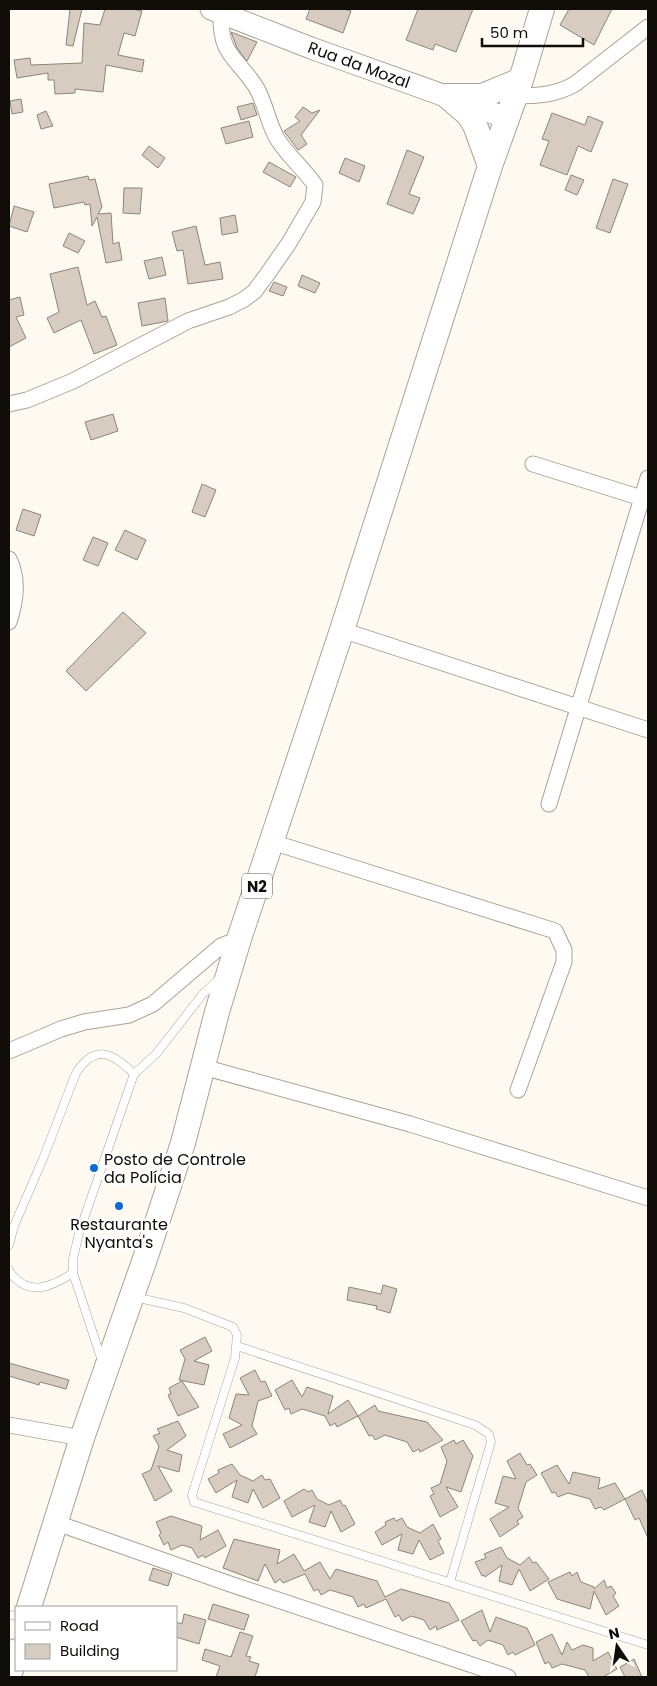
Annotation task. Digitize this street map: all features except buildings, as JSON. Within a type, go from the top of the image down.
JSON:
[{"type":"main road","name":"N2","points":[[29,1606],[54,1522],[132,1296],[182,1143],[239,939],[342,630],[542,9]]},
{"type":"main road","name":"Rua da Mozal","points":[[216,11],[507,118]]},
{"type":"main road","points":[[447,96],[482,96],[518,88]]},
{"type":"main road","points":[[447,96],[469,115],[475,125],[490,166]]},
{"type":"main road","points":[[9,1676],[15,1655]]},
{"type":"street","points":[[9,404],[27,400],[73,382],[188,321],[244,300],[254,292],[266,276],[313,202],[315,185],[278,141],[263,101],[254,84],[228,54],[223,42],[216,11]]},
{"type":"street","points":[[518,88],[541,95],[563,90],[575,84],[648,27]]},
{"type":"street","points":[[9,416],[27,400]]},
{"type":"street","points":[[534,464],[645,499]]},
{"type":"street","points":[[549,804],[645,499],[648,478]]},
{"type":"street","points":[[9,559],[16,583],[14,606],[9,622]]},
{"type":"street","points":[[342,630],[648,730]]},
{"type":"street","points":[[272,842],[555,931],[564,950],[564,962],[518,1090]]},
{"type":"street","points":[[9,1051],[76,1024],[129,1015],[153,1004],[221,946],[239,939]]},
{"type":"street","points":[[203,1066],[410,1124],[648,1198]]},
{"type":"street","points":[[9,1426],[82,1438]]},
{"type":"street","points":[[54,1522],[230,1584],[508,1677]]},
{"type":"lane","points":[[105,1370],[74,1273],[74,1259],[79,1232],[134,1074],[156,1054],[202,995],[231,968]]},
{"type":"lane","points":[[9,1245],[14,1226],[43,1159],[76,1073],[83,1062],[95,1055],[110,1054],[121,1061],[134,1074]]},
{"type":"lane","points":[[9,1270],[10,1274],[22,1285],[38,1288],[51,1285],[74,1273]]},
{"type":"lane","points":[[132,1296],[184,1308],[233,1327],[237,1335],[235,1358],[192,1495],[194,1502],[648,1645]]},
{"type":"lane","points":[[237,1346],[474,1425],[489,1434],[491,1442],[450,1582]]},
{"type":"place","name":"Posto de Controle da Polícia","points":[[94,1168]]},
{"type":"place","name":"Restaurante Nyanta's","points":[[119,1206]]}]
